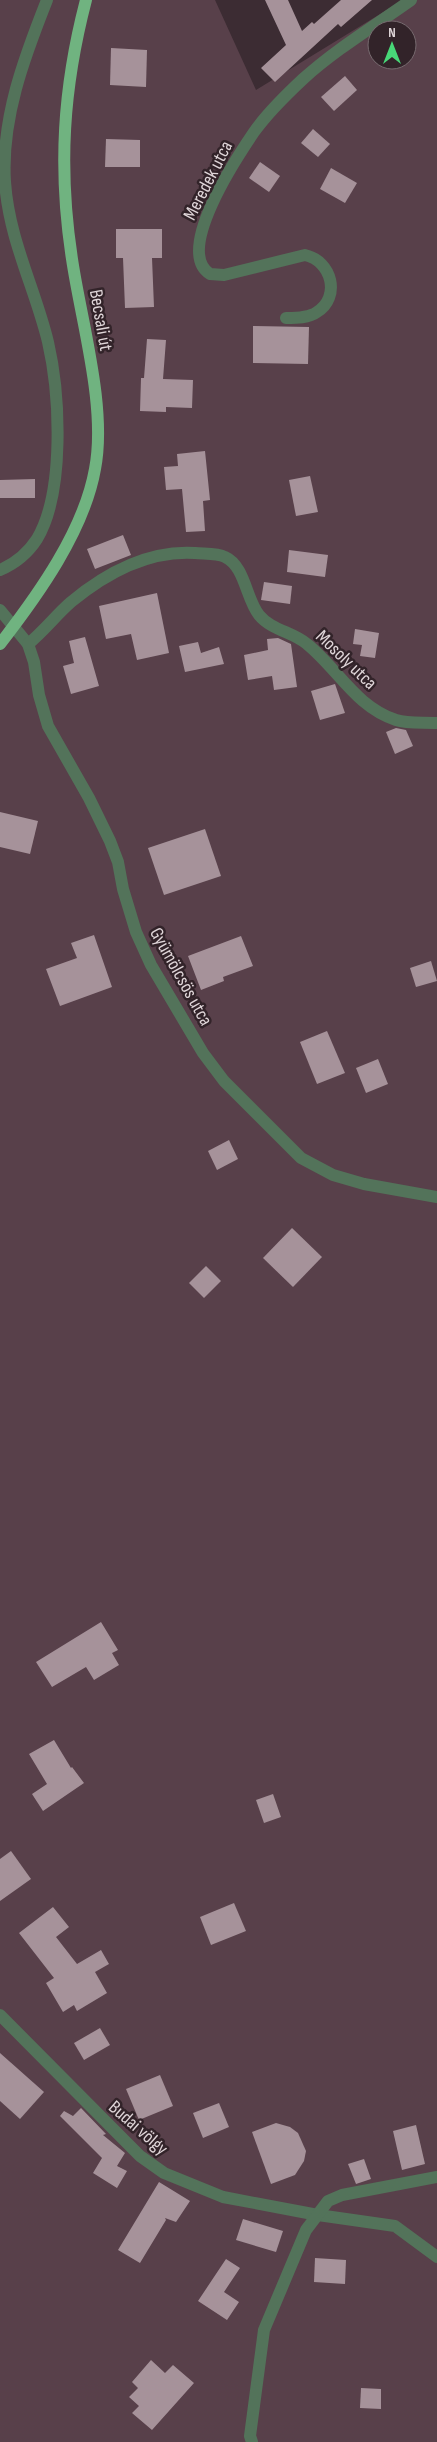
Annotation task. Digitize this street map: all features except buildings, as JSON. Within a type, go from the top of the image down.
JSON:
[{"type":"main road","name":"Becsali út","points":[[0,644],[49,574],[67,542],[85,504],[95,469],[98,436],[95,399],[72,258],[67,216],[63,146],[69,70],[86,0]]},
{"type":"street","points":[[0,570],[22,556],[37,539],[48,512],[54,486],[57,437],[55,388],[49,352],[13,236],[5,183],[5,141],[14,94],[30,43],[47,0]]},
{"type":"street","name":"Meredek utca","points":[[286,318],[302,317],[316,313],[327,302],[331,282],[325,266],[314,257],[305,255],[224,275],[210,274],[200,264],[199,256],[199,238],[204,222],[222,185],[255,131],[304,78],[411,0]]},
{"type":"street","name":"Mosoly utca","points":[[28,644],[45,630],[71,603],[102,580],[136,562],[186,553],[226,557],[236,567],[259,615],[269,624],[306,643],[353,693],[371,708],[396,720],[437,723]]},
{"type":"street","points":[[0,610],[13,627]]},
{"type":"street","name":"Gyümölcsös utca","points":[[13,627],[28,644],[34,662],[39,695],[48,726],[89,798],[110,841],[118,862],[123,889],[136,932],[151,965],[224,1081],[301,1158],[334,1175],[364,1184],[437,1197]]},
{"type":"street","name":"Budai völgy","points":[[0,2014],[140,2156],[164,2173],[223,2197],[318,2215],[394,2226],[437,2256]]},
{"type":"street","points":[[252,2442],[250,2436],[264,2330],[302,2238],[318,2215],[328,2201],[342,2195],[437,2177]]},
{"type":"shaded area","points":[[0,0],[215,0],[256,90],[367,22],[367,70],[417,70],[417,20],[370,20],[403,0],[437,0],[437,2442],[0,2442]]}]
